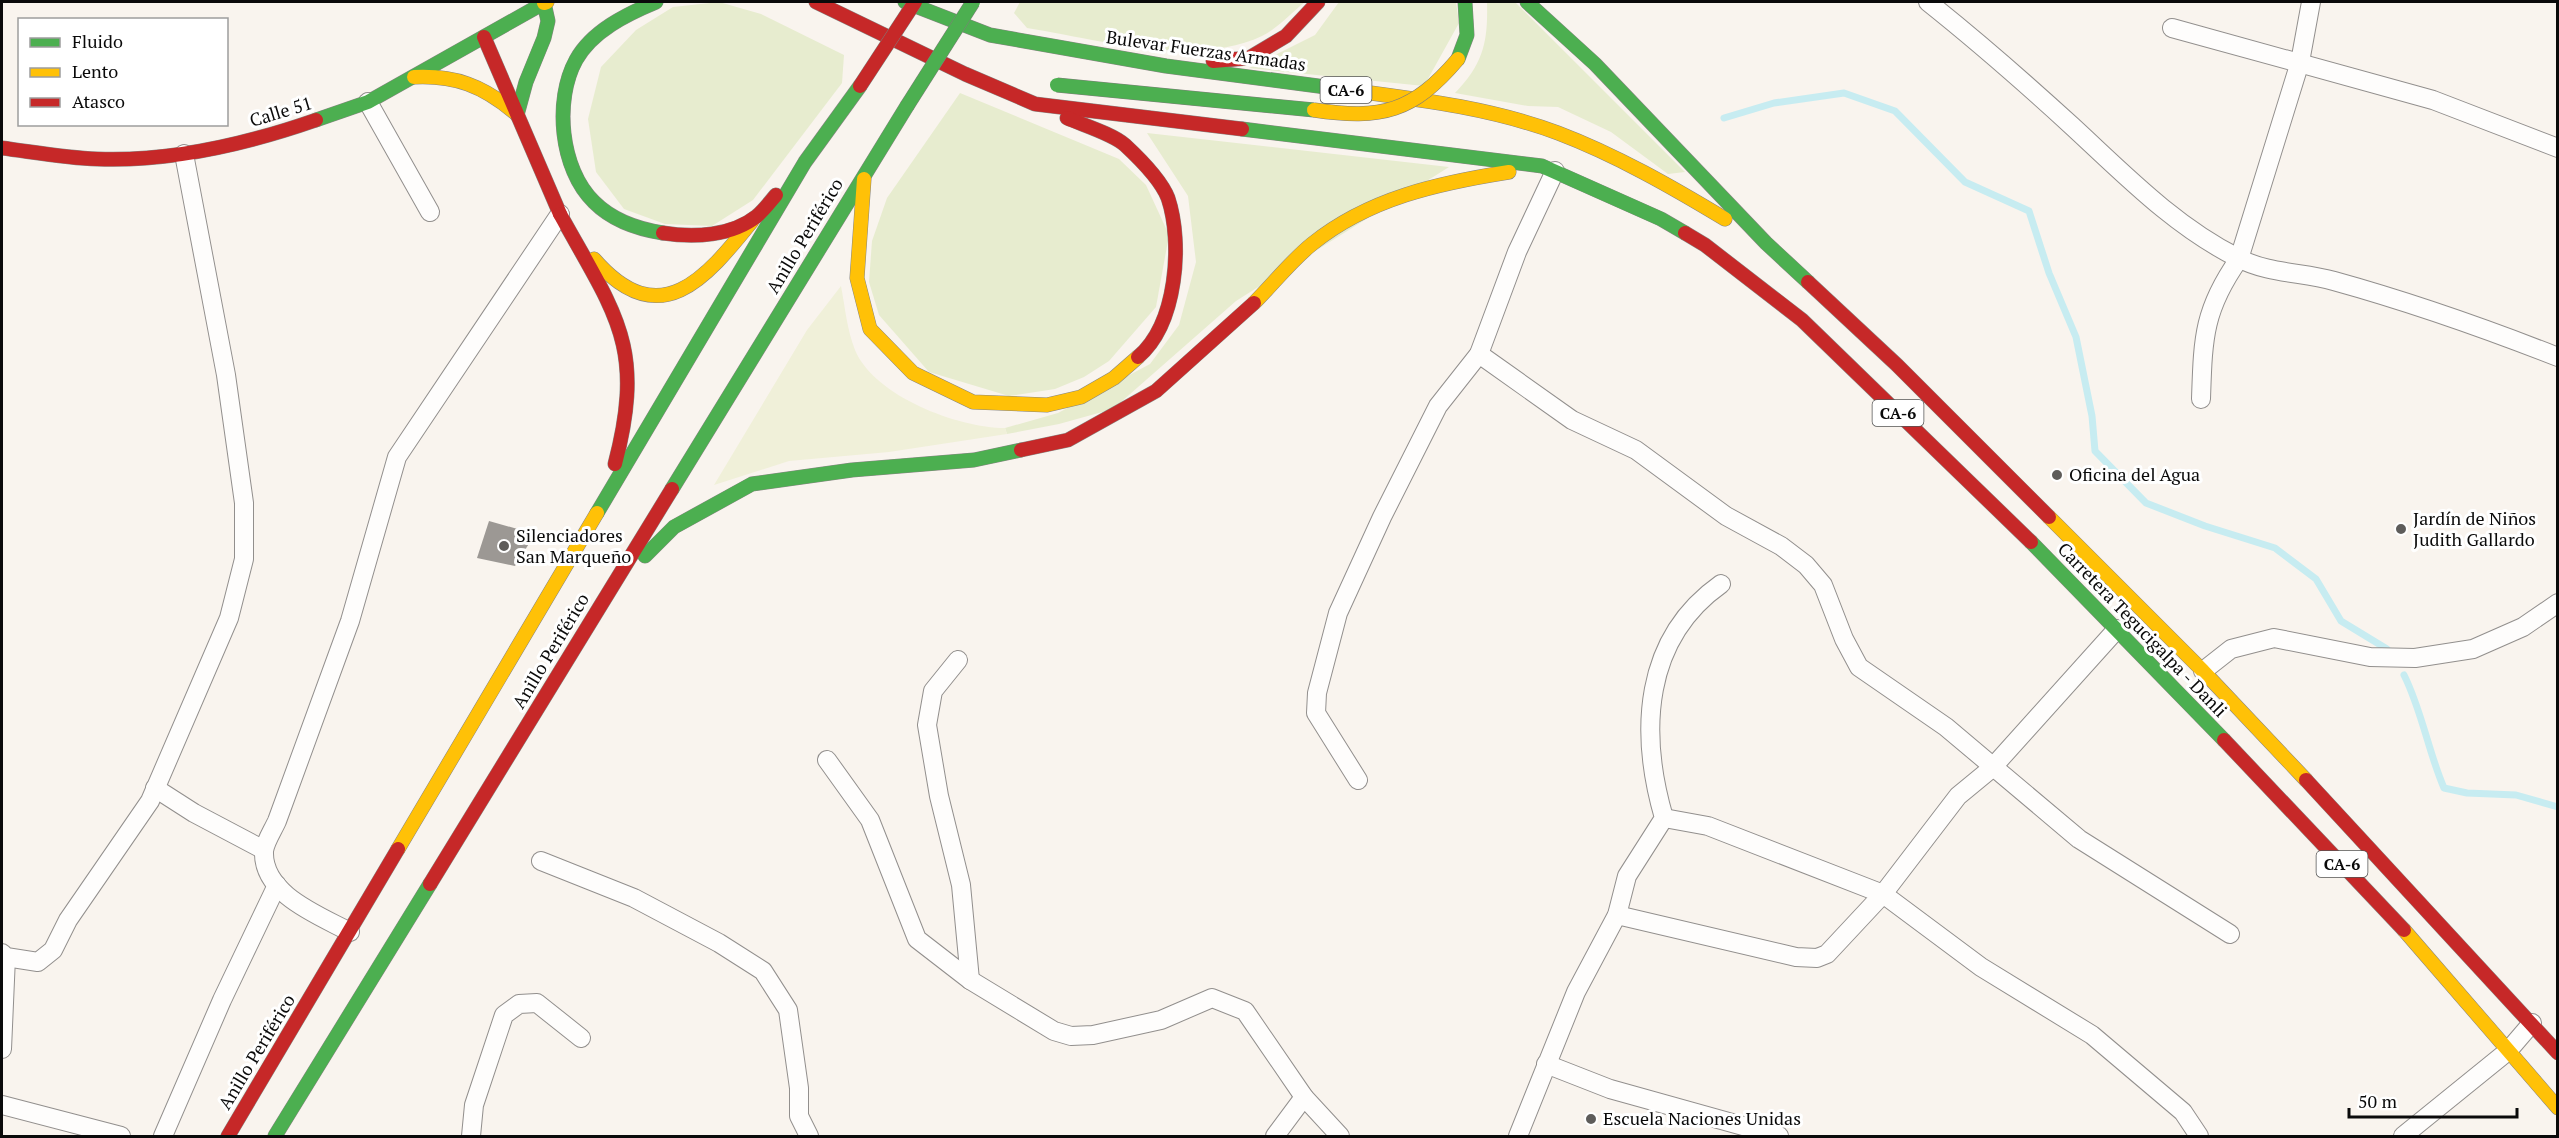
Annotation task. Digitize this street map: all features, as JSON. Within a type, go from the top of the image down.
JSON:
[{"type":"main road","points":[[517,115],[526,82],[544,38],[548,21],[546,2]]},
{"type":"main road","name":"Calle 51","points":[[2,148],[98,159],[184,154],[269,136],[368,102],[408,77],[546,2]]},
{"type":"main road","points":[[656,2],[635,10],[597,36],[576,60],[566,93],[562,120],[566,148],[576,174],[588,195],[605,213],[645,232],[698,237],[725,230],[755,218]]},
{"type":"main road","name":"CA-6","points":[[816,2],[965,74],[1035,104],[1549,169]]},
{"type":"main road","name":"Bulevar Fuerzas Armadas","points":[[905,2],[990,35],[1166,66],[1434,101],[1557,133],[1681,192],[1766,243]]},
{"type":"main road","name":"Anillo Periférico","points":[[228,1137],[805,162],[860,86],[915,2]]},
{"type":"main road","name":"Anillo Periférico","points":[[275,1137],[865,172],[973,2]]},
{"type":"main road","points":[[1166,66],[1249,58],[1286,36],[1318,2]]},
{"type":"main road","points":[[1052,85],[1346,113],[1381,113],[1403,107],[1422,95],[1458,59],[1467,35],[1465,2]]},
{"type":"main road","points":[[1527,2],[1595,64],[1766,243]]},
{"type":"main road","points":[[483,37],[560,214],[617,320],[626,348],[628,380],[626,422],[605,503]]},
{"type":"main road","points":[[408,77],[439,74],[469,81],[495,96],[517,115]]},
{"type":"main road","points":[[965,74],[1011,80]]},
{"type":"main road","points":[[865,172],[857,278],[870,329],[913,373],[973,402],[1047,405],[1081,397],[1114,378],[1142,354],[1162,322],[1173,288],[1176,260],[1175,230],[1167,196],[1123,143],[1035,104]]},
{"type":"main road","points":[[560,214],[615,282],[633,293],[657,295],[679,290],[697,282],[805,162]]},
{"type":"main road","points":[[604,599],[674,527],[752,484],[852,470],[974,460],[1068,440],[1156,391],[1244,313],[1312,244],[1351,218],[1401,195],[1453,181],[1549,169]]},
{"type":"main road","name":"Carretera Tegucigalpa - Danli","points":[[1549,169],[1661,219],[1705,245],[1802,320],[2117,629],[2388,912],[2558,1108]]},
{"type":"main road","name":"Carretera Tegucigalpa - Danli","points":[[1766,243],[1897,365],[2203,671],[2558,1053]]},
{"type":"street","points":[[1928,2],[2054,109],[2165,212],[2239,259],[2280,272],[2316,275],[2381,294],[2558,357]]},
{"type":"street","points":[[2201,399],[2204,334],[2220,285],[2239,259],[2300,62],[2311,2]]},
{"type":"street","points":[[2172,28],[2433,100],[2558,148]]},
{"type":"street","points":[[368,102],[430,212]]},
{"type":"street","points":[[2,1048],[4,955],[38,962],[52,950],[69,920],[150,801],[229,618],[244,559],[244,503],[226,375],[184,154]]},
{"type":"street","points":[[1358,780],[1316,713],[1317,693],[1338,613],[1382,517],[1438,406],[1479,354],[1549,169]]},
{"type":"street","points":[[350,932],[299,905],[277,885],[268,876],[264,850],[277,821],[350,621],[397,457],[560,214]]},
{"type":"street","points":[[1479,354],[1572,420],[1636,450],[1726,516],[1781,546],[1806,565],[1823,585],[1844,639],[1859,667],[1946,727],[2079,839],[2230,934]]},
{"type":"street","points":[[1518,1137],[1576,992],[1617,915],[1627,876],[1664,818],[1658,798],[1650,735],[1651,700],[1660,662],[1680,621],[1699,600],[1721,584]]},
{"type":"street","points":[[2203,671],[2231,649],[2274,638],[2370,657],[2415,658],[2473,649],[2523,627],[2558,603]]},
{"type":"street","points":[[1617,915],[1796,957],[1817,958],[1827,954],[1839,945],[1883,894],[1958,796],[1992,768],[2117,629]]},
{"type":"street","points":[[958,660],[933,691],[927,725],[939,796],[961,885],[970,980]]},
{"type":"street","points":[[827,760],[870,820],[917,939],[970,980],[1054,1031],[1071,1036],[1093,1035],[1161,1020],[1212,998],[1245,1011],[1304,1097],[1340,1137]]},
{"type":"street","points":[[155,788],[194,813],[264,850]]},
{"type":"street","points":[[1664,818],[1708,826],[1883,894],[1981,967],[2092,1035],[2183,1112],[2199,1137]]},
{"type":"street","points":[[541,861],[634,898],[719,943],[763,971],[788,1010],[799,1088],[799,1116],[809,1137]]},
{"type":"street","points":[[163,1137],[222,1000],[277,885]]},
{"type":"street","points":[[471,1137],[474,1105],[504,1015],[519,1004],[537,1004],[581,1038]]},
{"type":"street","points":[[2403,1137],[2508,1051],[2532,1023]]},
{"type":"street","points":[[1546,1064],[1610,1089],[1779,1137]]},
{"type":"street","points":[[1275,1137],[1304,1097]]},
{"type":"street","points":[[2,1105],[121,1137]]},
{"type":"green space","points":[[719,2],[761,14],[844,55],[842,83],[753,200],[712,226],[665,224],[624,209],[596,172],[588,119],[601,67],[636,30],[673,7]]},
{"type":"green space","points":[[1020,2],[1305,2],[1279,25],[1262,36],[1235,45],[1207,50],[1176,50],[1114,44],[1027,28],[1014,13]]},
{"type":"green space","points":[[1339,2],[1456,2],[1459,23],[1424,86],[1249,68],[1315,35]]},
{"type":"green space","points":[[1487,2],[1515,2],[1685,172],[1668,174],[1611,132],[1558,107],[1528,106],[1455,93],[1472,72],[1482,51],[1485,40]]},
{"type":"green space","points":[[960,93],[1119,159],[1146,185],[1169,235],[1156,307],[1109,361],[1084,377],[1055,389],[1009,396],[929,372],[879,315],[869,282],[872,241],[887,198]]},
{"type":"green space","points":[[1147,133],[1449,167],[1236,301],[1113,409],[1059,424],[1007,434],[1005,428],[1058,413],[1150,364],[1179,325],[1196,262],[1188,196]]},
{"type":"green space","points":[[841,286],[855,350],[865,367],[880,382],[898,395],[920,406],[964,422],[1005,428],[1007,434],[889,452],[789,461],[714,485],[807,330]]},
{"type":"building","name":"Silenciadores San Marqueño","points":[[489,521],[535,534],[515,566],[477,558]]},
{"type":"waterway","points":[[1724,118],[1774,103],[1844,93],[1895,111],[1965,182],[2029,211],[2049,273],[2076,337],[2092,416],[2095,451],[2146,503],[2205,526],[2275,548],[2316,579],[2341,621],[2387,649]]},
{"type":"waterway","points":[[2404,675],[2416,703],[2444,788],[2467,793],[2516,795],[2558,807]]},
{"type":"traffic: fast","points":[[656,2],[611,25],[591,40],[576,60],[569,76],[563,114],[564,134],[574,172],[594,202],[609,214],[626,223],[663,233]]},
{"type":"traffic: fast","points":[[905,2],[990,35],[1166,66],[1356,91]]},
{"type":"traffic: fast","points":[[907,106],[973,2]]},
{"type":"traffic: fast","points":[[1458,59],[1467,35],[1465,2]]},
{"type":"traffic: fast","points":[[1527,2],[1595,64],[1766,243],[1808,282]]},
{"type":"traffic: fast","points":[[316,120],[368,102],[544,3],[548,21],[544,38],[526,82],[517,115]]},
{"type":"traffic: fast","points":[[1057,85],[1314,110]]},
{"type":"traffic: fast","points":[[597,513],[805,162],[860,86]]},
{"type":"traffic: fast","points":[[672,489],[907,106]]},
{"type":"traffic: fast","points":[[1242,129],[1542,166],[1661,219],[1685,233]]},
{"type":"traffic: fast","points":[[645,556],[674,527],[752,484],[852,470],[974,460],[1021,450]]},
{"type":"traffic: fast","points":[[2031,542],[2224,740]]},
{"type":"traffic: fast","points":[[275,1136],[430,884]]},
{"type":"traffic: slow","points":[[1314,110],[1359,114],[1395,108],[1426,91],[1458,59]]},
{"type":"traffic: slow","points":[[414,77],[443,78],[468,84],[491,95],[514,112]]},
{"type":"traffic: slow","points":[[1356,91],[1484,112],[1558,133],[1643,172],[1725,219]]},
{"type":"traffic: slow","points":[[1254,303],[1312,244],[1357,215],[1431,187],[1509,172]]},
{"type":"traffic: slow","points":[[864,179],[857,278],[870,329],[913,373],[973,402],[1047,405],[1081,397],[1114,378],[1138,357]]},
{"type":"traffic: slow","points":[[594,259],[618,282],[640,293],[661,295],[680,290],[699,278],[717,262],[752,221]]},
{"type":"traffic: slow","points":[[398,849],[597,513]]},
{"type":"traffic: slow","points":[[2049,517],[2203,671],[2306,780]]},
{"type":"traffic: slow","points":[[2404,930],[2558,1108]]},
{"type":"traffic: jam","points":[[816,2],[965,74],[1035,104],[1242,129]]},
{"type":"traffic: jam","points":[[860,86],[915,2]]},
{"type":"traffic: jam","points":[[1213,61],[1249,58],[1286,36],[1318,2]]},
{"type":"traffic: jam","points":[[484,37],[560,214]]},
{"type":"traffic: jam","points":[[1067,118],[1120,141],[1155,177],[1168,198],[1175,237],[1173,282],[1169,304],[1151,343],[1138,357]]},
{"type":"traffic: jam","points":[[2,148],[85,158],[153,158],[236,144],[316,120]]},
{"type":"traffic: jam","points":[[663,233],[700,235],[736,228],[757,216],[776,195]]},
{"type":"traffic: jam","points":[[560,214],[610,306],[620,332],[626,359],[627,389],[624,423],[615,464]]},
{"type":"traffic: jam","points":[[1685,233],[1705,245],[1802,320],[2031,542]]},
{"type":"traffic: jam","points":[[1808,282],[1897,365],[2049,517]]},
{"type":"traffic: jam","points":[[1021,450],[1068,440],[1156,391],[1254,303]]},
{"type":"traffic: jam","points":[[430,884],[672,489]]},
{"type":"traffic: jam","points":[[2224,740],[2404,930]]},
{"type":"traffic: jam","points":[[2306,780],[2558,1053]]},
{"type":"traffic: jam","points":[[228,1136],[398,849]]},
{"type":"place","name":"Oficina del Agua","points":[[2057,475]]},
{"type":"place","name":"Jardín de Niños Judith Gallardo","points":[[2401,529]]},
{"type":"place","name":"Silenciadores San Marqueño","points":[[504,546]]},
{"type":"place","name":"Escuela Naciones Unidas","points":[[1591,1119]]}]
